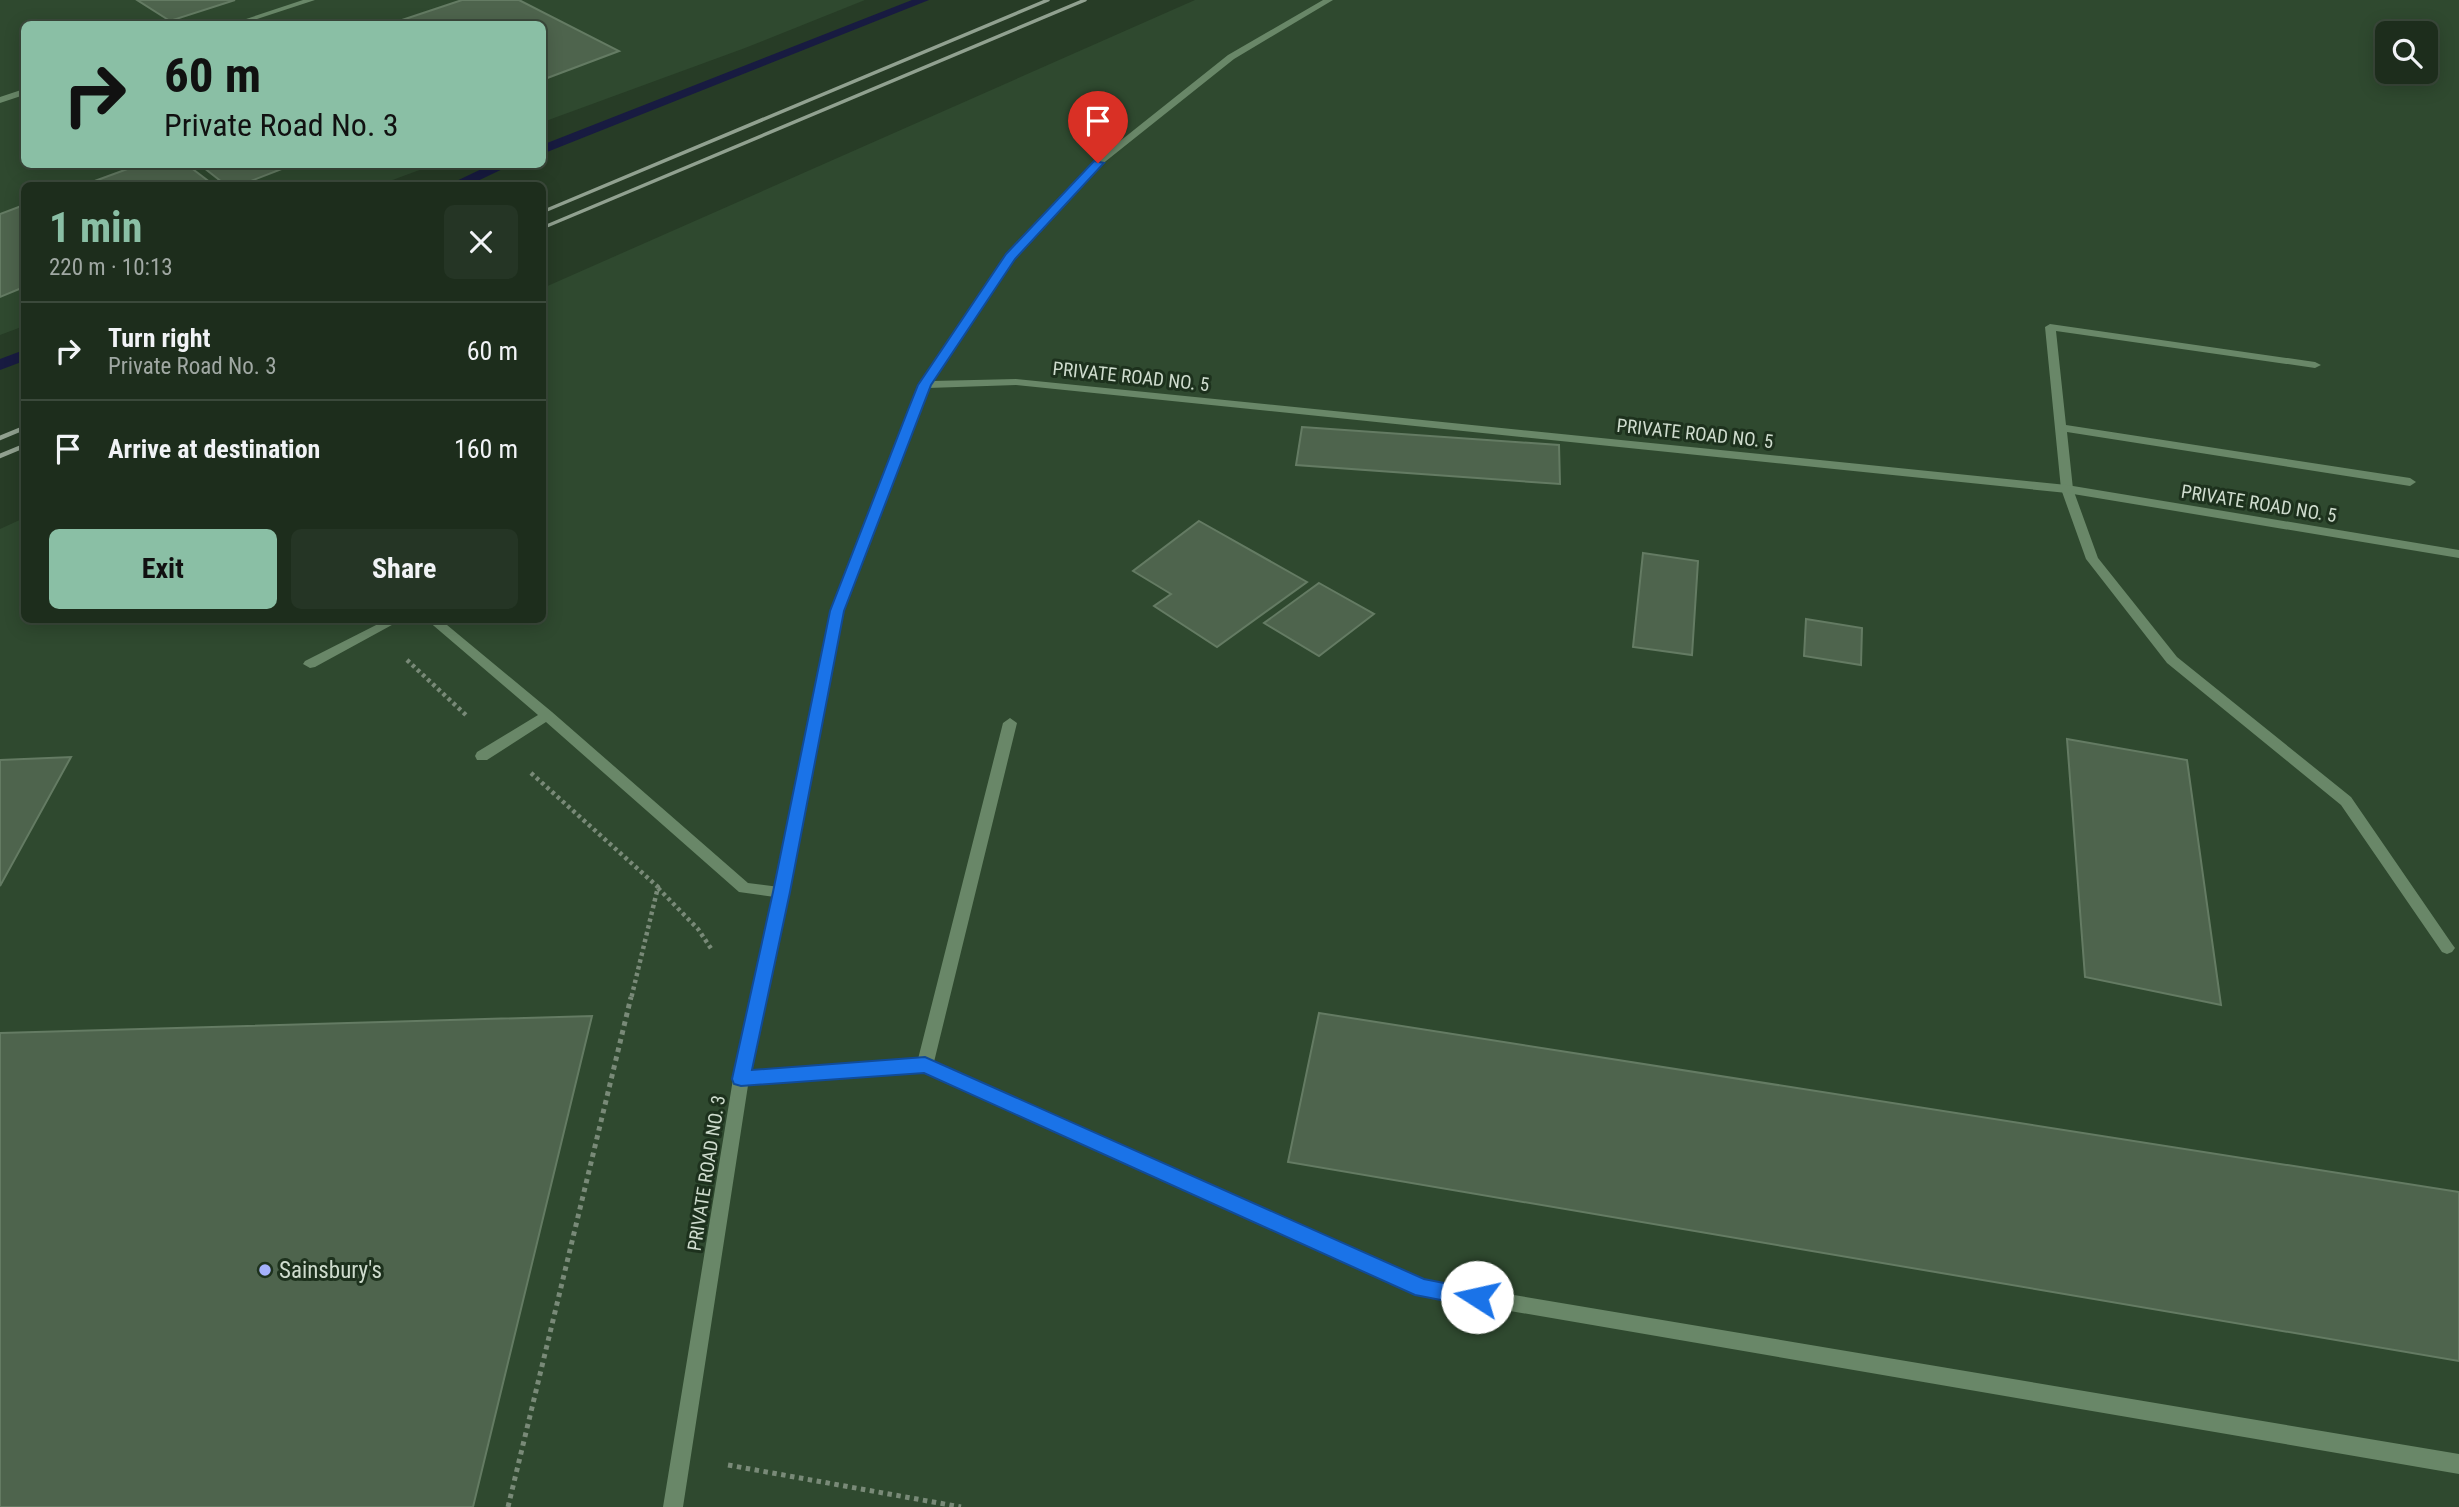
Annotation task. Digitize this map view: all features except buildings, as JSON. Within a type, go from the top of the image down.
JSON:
[{"type":"street","points":[[244,21],[311,0]]},
{"type":"street","name":"PRIVATE ROAD NO. 3","points":[[673,1507],[741,1079],[782,892],[837,611],[924,385],[1010,257],[1098,163],[1231,57],[1329,0]]},
{"type":"street","points":[[0,100],[21,93]]},
{"type":"street","points":[[2315,365],[2050,327],[2067,489],[2092,559],[2172,660],[2346,801],[2448,948]]},
{"type":"street","name":"PRIVATE ROAD NO. 5","points":[[924,385],[1028,383],[2067,489],[2459,554]]},
{"type":"street","points":[[2061,428],[2410,482]]},
{"type":"street","points":[[310,664],[389,623]]},
{"type":"street","points":[[437,623],[547,715],[744,888],[782,892]]},
{"type":"street","points":[[482,756],[547,715]]},
{"type":"street","points":[[925,1065],[1010,723]]},
{"type":"street","points":[[741,1079],[925,1065],[1423,1288],[2459,1464]]},
{"type":"path","points":[[402,656],[657,887],[698,929],[712,950]]},
{"type":"path","points":[[508,1507],[657,887]]},
{"type":"path","points":[[680,1456],[961,1507]]},
{"type":"shaded area","points":[[0,0],[865,0],[745,48],[546,121],[546,21],[21,21],[21,168],[425,168],[387,182],[21,182],[21,327],[0,335]]},
{"type":"shaded area","points":[[1195,0],[2459,0],[2459,1507],[0,1507],[0,529],[21,519],[21,623],[546,623],[546,287]]},
{"type":"waterway","points":[[546,148],[923,0]]},
{"type":"waterway","points":[[463,182],[496,168]]},
{"type":"waterway","points":[[0,365],[21,356]]},
{"type":"railway","points":[[546,210],[1048,0]]},
{"type":"railway","points":[[546,226],[1085,0]]},
{"type":"railway","points":[[0,438],[21,429]]},
{"type":"railway","points":[[0,456],[21,447]]},
{"type":"place","name":"Sainsbury's","points":[[265,1270]]},
{"type":"route","points":[[1098,163],[1010,257],[924,385],[914,410],[837,611],[782,892],[741,1079],[925,1065],[1423,1288],[1477,1297]]}]
